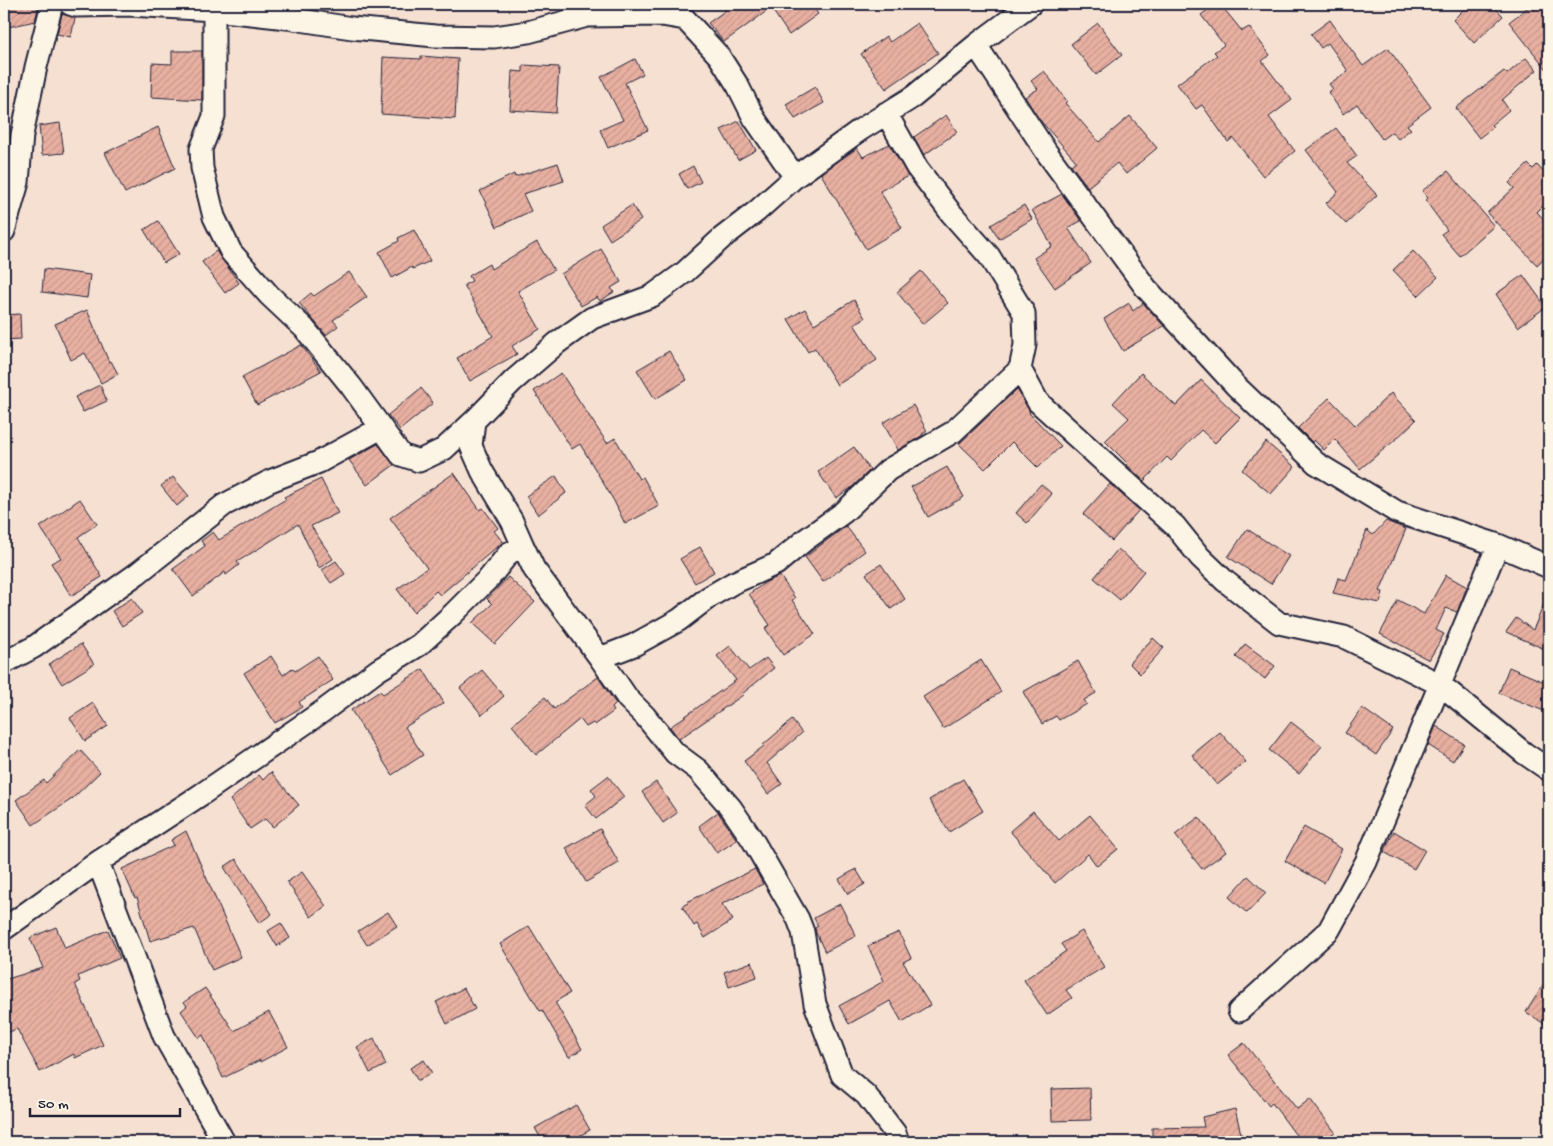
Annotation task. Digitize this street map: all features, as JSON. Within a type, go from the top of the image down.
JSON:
[{"type":"street","points":[[4,231],[18,182],[22,135],[36,67],[52,4]]},
{"type":"street","points":[[70,4],[76,6],[130,5],[214,10],[352,28],[435,36],[494,37],[528,32],[588,16],[662,15],[685,20],[719,56],[738,86],[754,118],[795,177]]},
{"type":"street","points":[[214,10],[214,116],[201,149],[202,168],[214,217],[231,252],[269,294],[304,328],[351,386],[401,455],[419,461],[444,449],[513,381],[557,343],[592,318],[652,296],[686,272],[722,238],[757,211],[795,177],[913,96],[1031,4]]},
{"type":"street","points":[[976,45],[1047,153],[1146,288],[1236,386],[1316,463],[1397,512],[1498,546],[1549,568]]},
{"type":"street","points":[[600,658],[634,645],[679,620],[709,597],[776,564],[844,512],[888,470],[954,432],[1020,370],[1025,345],[1024,313],[989,256],[951,213],[918,168],[886,113]]},
{"type":"street","points":[[1020,370],[1038,402],[1175,526],[1200,557],[1225,581],[1279,623],[1344,637],[1441,685],[1524,753],[1549,770]]},
{"type":"street","points":[[474,421],[471,446],[482,471],[512,521],[534,569],[628,699],[675,752],[698,770],[731,808],[752,839],[801,926],[814,1004],[842,1075],[866,1095],[895,1132],[898,1142]]},
{"type":"street","points":[[4,663],[34,647],[138,573],[224,505],[270,481],[319,462],[381,428]]},
{"type":"street","points":[[4,929],[98,862],[323,711],[378,670],[419,645],[490,577],[509,553],[523,546]]},
{"type":"street","points":[[1239,1011],[1329,930],[1366,862],[1498,546]]},
{"type":"street","points":[[98,862],[164,1036],[224,1142]]},
{"type":"building","points":[[4,4],[39,4],[35,21],[4,28]]},
{"type":"building","points":[[721,4],[811,4],[818,14],[789,35],[771,8],[724,42],[708,23],[726,10]]},
{"type":"building","points":[[1216,4],[1220,4],[1242,31],[1249,27],[1270,55],[1262,61],[1292,100],[1269,117],[1295,151],[1263,176],[1233,138],[1228,142],[1202,105],[1196,109],[1177,84],[1217,55],[1214,52],[1224,45],[1201,15]]},
{"type":"building","points":[[1469,4],[1492,4],[1503,16],[1474,43],[1453,20]]},
{"type":"building","points":[[1532,4],[1541,4],[1549,14],[1549,72],[1509,22]]},
{"type":"building","points":[[62,14],[75,18],[71,37],[57,34]]},
{"type":"building","points":[[1330,20],[1363,66],[1388,48],[1431,107],[1407,125],[1411,129],[1398,139],[1392,132],[1382,139],[1357,104],[1343,114],[1328,92],[1333,89],[1329,84],[1348,71],[1328,43],[1321,48],[1311,34]]},
{"type":"building","points":[[917,23],[938,53],[886,89],[861,54],[886,36],[890,42]]},
{"type":"building","points":[[1098,23],[1122,55],[1096,75],[1071,44]]},
{"type":"building","points":[[172,51],[202,51],[202,100],[151,97],[152,63],[172,64]]},
{"type":"building","points":[[421,56],[458,59],[455,119],[381,114],[383,57],[421,59]]},
{"type":"building","points":[[1526,58],[1537,70],[1502,100],[1509,110],[1491,125],[1493,127],[1479,138],[1456,108],[1504,71],[1507,74]]},
{"type":"building","points":[[635,59],[643,74],[625,83],[648,130],[608,148],[600,130],[623,120],[601,77]]},
{"type":"building","points":[[523,65],[559,67],[556,113],[510,110],[512,71],[523,72]]},
{"type":"building","points":[[1044,71],[1067,101],[1065,103],[1099,142],[1130,116],[1157,148],[1126,174],[1117,163],[1088,187],[1071,165],[1076,161],[1039,119],[1025,97],[1038,89],[1031,81]]},
{"type":"building","points":[[815,87],[824,103],[795,119],[786,104]]},
{"type":"building","points":[[946,115],[957,132],[924,155],[914,137]]},
{"type":"building","points":[[739,121],[756,150],[738,160],[721,130]]},
{"type":"building","points":[[60,123],[64,153],[42,155],[39,126]]},
{"type":"building","points":[[158,127],[175,168],[125,193],[105,153]]},
{"type":"building","points":[[1336,128],[1357,156],[1347,163],[1377,195],[1346,224],[1326,203],[1338,192],[1306,150]]},
{"type":"building","points":[[889,144],[908,176],[880,191],[902,228],[866,249],[821,174],[857,148],[863,157]]},
{"type":"building","points":[[558,163],[564,181],[523,194],[531,211],[497,227],[480,191],[514,174],[515,177]]},
{"type":"building","points":[[1528,164],[1533,169],[1537,165],[1549,178],[1549,200],[1537,212],[1549,225],[1549,253],[1537,265],[1487,213],[1514,188],[1509,183]]},
{"type":"building","points":[[693,166],[701,182],[687,189],[679,174]]},
{"type":"building","points":[[1448,171],[1494,226],[1460,256],[1441,234],[1447,230],[1425,200],[1428,198],[1422,191]]},
{"type":"building","points":[[1062,194],[1081,221],[1068,228],[1091,263],[1055,288],[1034,258],[1052,246],[1032,210]]},
{"type":"building","points":[[632,205],[641,220],[610,240],[601,225]]},
{"type":"building","points":[[1024,205],[1032,219],[999,239],[991,225]]},
{"type":"building","points":[[158,221],[179,254],[164,263],[144,230]]},
{"type":"building","points":[[414,230],[430,261],[413,269],[412,267],[392,278],[379,252],[399,241],[398,238]]},
{"type":"building","points":[[537,242],[554,270],[518,291],[540,329],[512,346],[517,354],[470,381],[457,358],[493,336],[464,285],[472,281],[469,276],[489,264],[491,269]]},
{"type":"building","points":[[601,249],[621,282],[611,288],[614,292],[600,301],[597,297],[581,306],[561,274]]},
{"type":"building","points":[[216,251],[239,283],[225,293],[202,262]]},
{"type":"building","points":[[1413,251],[1438,277],[1418,296],[1393,270]]},
{"type":"building","points":[[44,269],[90,275],[87,298],[42,292]]},
{"type":"building","points":[[921,271],[948,303],[923,324],[897,292]]},
{"type":"building","points":[[349,272],[367,297],[333,320],[338,326],[326,335],[299,303],[311,293],[314,296]]},
{"type":"building","points":[[1523,275],[1546,307],[1518,327],[1496,294]]},
{"type":"building","points":[[854,300],[865,318],[854,324],[877,360],[837,385],[815,348],[808,352],[788,319],[805,309],[814,324]]},
{"type":"building","points":[[1129,303],[1133,311],[1143,303],[1164,326],[1123,351],[1104,319]]},
{"type":"building","points":[[87,310],[109,362],[111,361],[118,374],[101,383],[85,353],[71,360],[55,324]]},
{"type":"building","points":[[20,314],[21,339],[4,340],[4,315]]},
{"type":"building","points":[[301,345],[321,371],[257,405],[242,377]]},
{"type":"building","points":[[669,351],[687,380],[655,399],[637,370]]},
{"type":"building","points":[[561,373],[607,443],[615,438],[639,479],[643,477],[659,506],[625,524],[614,501],[580,444],[572,449],[534,391]]},
{"type":"building","points":[[1141,373],[1176,406],[1201,380],[1240,418],[1215,443],[1201,430],[1171,461],[1167,457],[1144,481],[1105,441],[1129,418],[1113,403]]},
{"type":"building","points":[[100,385],[107,401],[83,412],[75,397]]},
{"type":"building","points":[[421,388],[433,403],[400,430],[388,415]]},
{"type":"building","points":[[1017,389],[1029,413],[1061,446],[1038,468],[1012,442],[985,469],[959,444]]},
{"type":"building","points":[[1391,393],[1416,420],[1360,469],[1335,439],[1324,450],[1314,440],[1312,442],[1298,428],[1329,398],[1356,426]]},
{"type":"building","points":[[913,405],[927,431],[898,450],[883,423]]},
{"type":"building","points":[[1266,442],[1295,467],[1271,494],[1242,470]]},
{"type":"building","points":[[378,444],[394,465],[367,485],[349,460]]},
{"type":"building","points":[[854,447],[870,470],[851,488],[836,498],[818,472]]},
{"type":"building","points":[[947,467],[964,497],[928,517],[911,487]]},
{"type":"building","points":[[454,473],[480,510],[483,508],[498,528],[494,531],[503,542],[440,595],[436,591],[414,612],[397,589],[427,568],[390,518]]},
{"type":"building","points":[[556,476],[566,493],[538,515],[526,496]]},
{"type":"building","points":[[173,477],[189,496],[177,506],[161,486]]},
{"type":"building","points":[[321,479],[338,513],[311,526],[333,559],[319,568],[298,524],[237,562],[239,565],[226,575],[225,572],[193,596],[173,569],[205,546],[201,541],[213,532],[219,540],[286,499],[284,497]]},
{"type":"building","points":[[1041,484],[1052,494],[1027,523],[1016,513]]},
{"type":"building","points":[[1110,484],[1139,510],[1112,541],[1083,514]]},
{"type":"building","points":[[80,499],[97,524],[78,537],[102,577],[71,596],[51,563],[61,558],[40,527]]},
{"type":"building","points":[[1386,521],[1406,529],[1380,591],[1383,592],[1380,603],[1333,593],[1338,578],[1346,580],[1367,530],[1373,535]]},
{"type":"building","points":[[846,526],[865,551],[823,582],[805,557]]},
{"type":"building","points":[[1247,529],[1289,556],[1271,584],[1228,557]]},
{"type":"building","points":[[700,547],[714,572],[695,583],[680,559]]},
{"type":"building","points":[[1118,549],[1144,571],[1120,600],[1094,578]]},
{"type":"building","points":[[336,561],[345,574],[331,583],[322,570]]},
{"type":"building","points":[[881,564],[905,599],[891,609],[866,574]]},
{"type":"building","points":[[1446,575],[1467,587],[1457,612],[1446,608],[1436,630],[1444,634],[1429,660],[1380,634],[1398,600],[1424,614]]},
{"type":"building","points":[[780,576],[795,598],[792,600],[815,634],[783,655],[765,628],[770,625],[749,594],[766,582]]},
{"type":"building","points":[[508,577],[535,602],[495,644],[472,623],[492,604],[487,599]]},
{"type":"building","points":[[1549,592],[1549,651],[1506,632],[1516,618],[1533,630]]},
{"type":"building","points":[[132,598],[142,613],[122,626],[112,611]]},
{"type":"building","points":[[1153,638],[1164,648],[1140,674],[1129,663]]},
{"type":"building","points":[[81,644],[94,664],[62,684],[49,664]]},
{"type":"building","points":[[1245,644],[1275,666],[1265,679],[1236,657]]},
{"type":"building","points":[[730,646],[749,670],[766,658],[774,668],[743,695],[679,739],[670,727],[736,680],[717,656]]},
{"type":"building","points":[[271,656],[283,675],[292,668],[295,671],[318,656],[333,680],[299,702],[302,707],[275,723],[244,673]]},
{"type":"building","points":[[981,660],[1001,692],[943,729],[923,697]]},
{"type":"building","points":[[1078,661],[1096,693],[1084,700],[1087,704],[1059,720],[1056,716],[1042,724],[1023,692]]},
{"type":"building","points":[[1509,667],[1549,684],[1549,713],[1499,693]]},
{"type":"building","points":[[423,669],[444,703],[405,727],[423,755],[392,775],[351,710],[380,691],[383,694]]},
{"type":"building","points":[[482,670],[504,696],[482,715],[460,688]]},
{"type":"building","points":[[598,677],[616,704],[612,708],[614,711],[595,725],[593,723],[586,727],[580,719],[536,755],[512,725],[545,697],[554,709]]},
{"type":"building","points":[[93,703],[108,726],[85,741],[70,718]]},
{"type":"building","points":[[1362,708],[1393,730],[1376,755],[1345,733]]},
{"type":"building","points":[[792,720],[802,733],[767,763],[782,784],[768,794],[744,761],[764,746]]},
{"type":"building","points":[[1291,722],[1322,746],[1299,774],[1269,750]]},
{"type":"building","points":[[1436,726],[1464,744],[1453,761],[1428,745]]},
{"type":"building","points":[[1220,732],[1246,762],[1217,785],[1192,755]]},
{"type":"building","points":[[80,750],[100,772],[72,799],[33,825],[16,800],[44,780],[46,783]]},
{"type":"building","points":[[271,772],[299,805],[273,827],[265,819],[250,829],[230,800],[259,775],[263,780]]},
{"type":"building","points":[[608,776],[624,797],[596,819],[585,805],[596,796],[591,789]]},
{"type":"building","points":[[963,779],[983,811],[949,832],[929,800]]},
{"type":"building","points":[[656,782],[677,813],[663,823],[642,792]]},
{"type":"building","points":[[1033,811],[1059,841],[1090,815],[1118,849],[1097,866],[1088,854],[1055,883],[1010,831]]},
{"type":"building","points":[[718,812],[737,840],[717,853],[699,826]]},
{"type":"building","points":[[1199,817],[1226,852],[1202,869],[1175,835]]},
{"type":"building","points":[[1304,827],[1342,849],[1324,883],[1285,861]]},
{"type":"building","points":[[600,829],[619,863],[586,882],[566,848]]},
{"type":"building","points":[[186,831],[241,957],[212,970],[194,928],[150,941],[137,897],[135,898],[122,869],[174,845],[171,840]]},
{"type":"building","points":[[1394,831],[1425,850],[1414,869],[1384,852]]},
{"type":"building","points":[[236,859],[272,914],[259,923],[224,867]]},
{"type":"building","points":[[755,869],[763,884],[722,904],[733,920],[705,938],[697,924],[694,926],[682,906]]},
{"type":"building","points":[[856,869],[865,884],[848,894],[839,879]]},
{"type":"building","points":[[302,872],[326,906],[311,917],[287,882]]},
{"type":"building","points":[[1248,876],[1266,893],[1247,913],[1229,897]]},
{"type":"building","points":[[840,904],[856,936],[825,952],[816,933],[815,928],[818,926],[814,918]]},
{"type":"building","points":[[388,912],[397,926],[367,945],[358,931]]},
{"type":"building","points":[[281,923],[290,938],[277,946],[268,931]]},
{"type":"building","points":[[529,926],[570,993],[555,1002],[582,1049],[569,1057],[500,944]]},
{"type":"building","points":[[56,927],[65,948],[108,930],[120,958],[78,976],[80,981],[75,984],[103,1045],[75,1058],[74,1054],[40,1072],[17,1029],[4,1034],[4,980],[43,968],[30,938]]},
{"type":"building","points":[[1082,931],[1104,967],[1066,990],[1072,998],[1047,1015],[1024,980],[1066,951],[1061,944]]},
{"type":"building","points":[[899,932],[911,958],[903,962],[930,1005],[902,1022],[890,1001],[849,1024],[839,1006],[884,981],[868,946]]},
{"type":"building","points":[[752,962],[757,977],[729,987],[724,972]]},
{"type":"building","points":[[1549,976],[1549,1027],[1526,1012]]},
{"type":"building","points":[[205,988],[234,1031],[269,1012],[288,1047],[223,1078],[203,1035],[199,1038],[181,1011],[187,1006],[184,1002]]},
{"type":"building","points":[[464,988],[475,1009],[447,1024],[436,1002]]},
{"type":"building","points":[[374,1038],[386,1065],[370,1073],[357,1047]]},
{"type":"building","points":[[1244,1043],[1297,1109],[1310,1099],[1335,1132],[1321,1142],[1301,1142],[1272,1103],[1269,1106],[1228,1055]]},
{"type":"building","points":[[424,1060],[432,1073],[418,1081],[410,1068]]},
{"type":"building","points":[[1090,1088],[1091,1120],[1052,1121],[1051,1089]]},
{"type":"building","points":[[576,1105],[590,1130],[568,1142],[543,1142],[535,1128]]},
{"type":"building","points":[[1235,1109],[1243,1142],[1152,1142],[1152,1128],[1204,1127],[1202,1117]]}]
